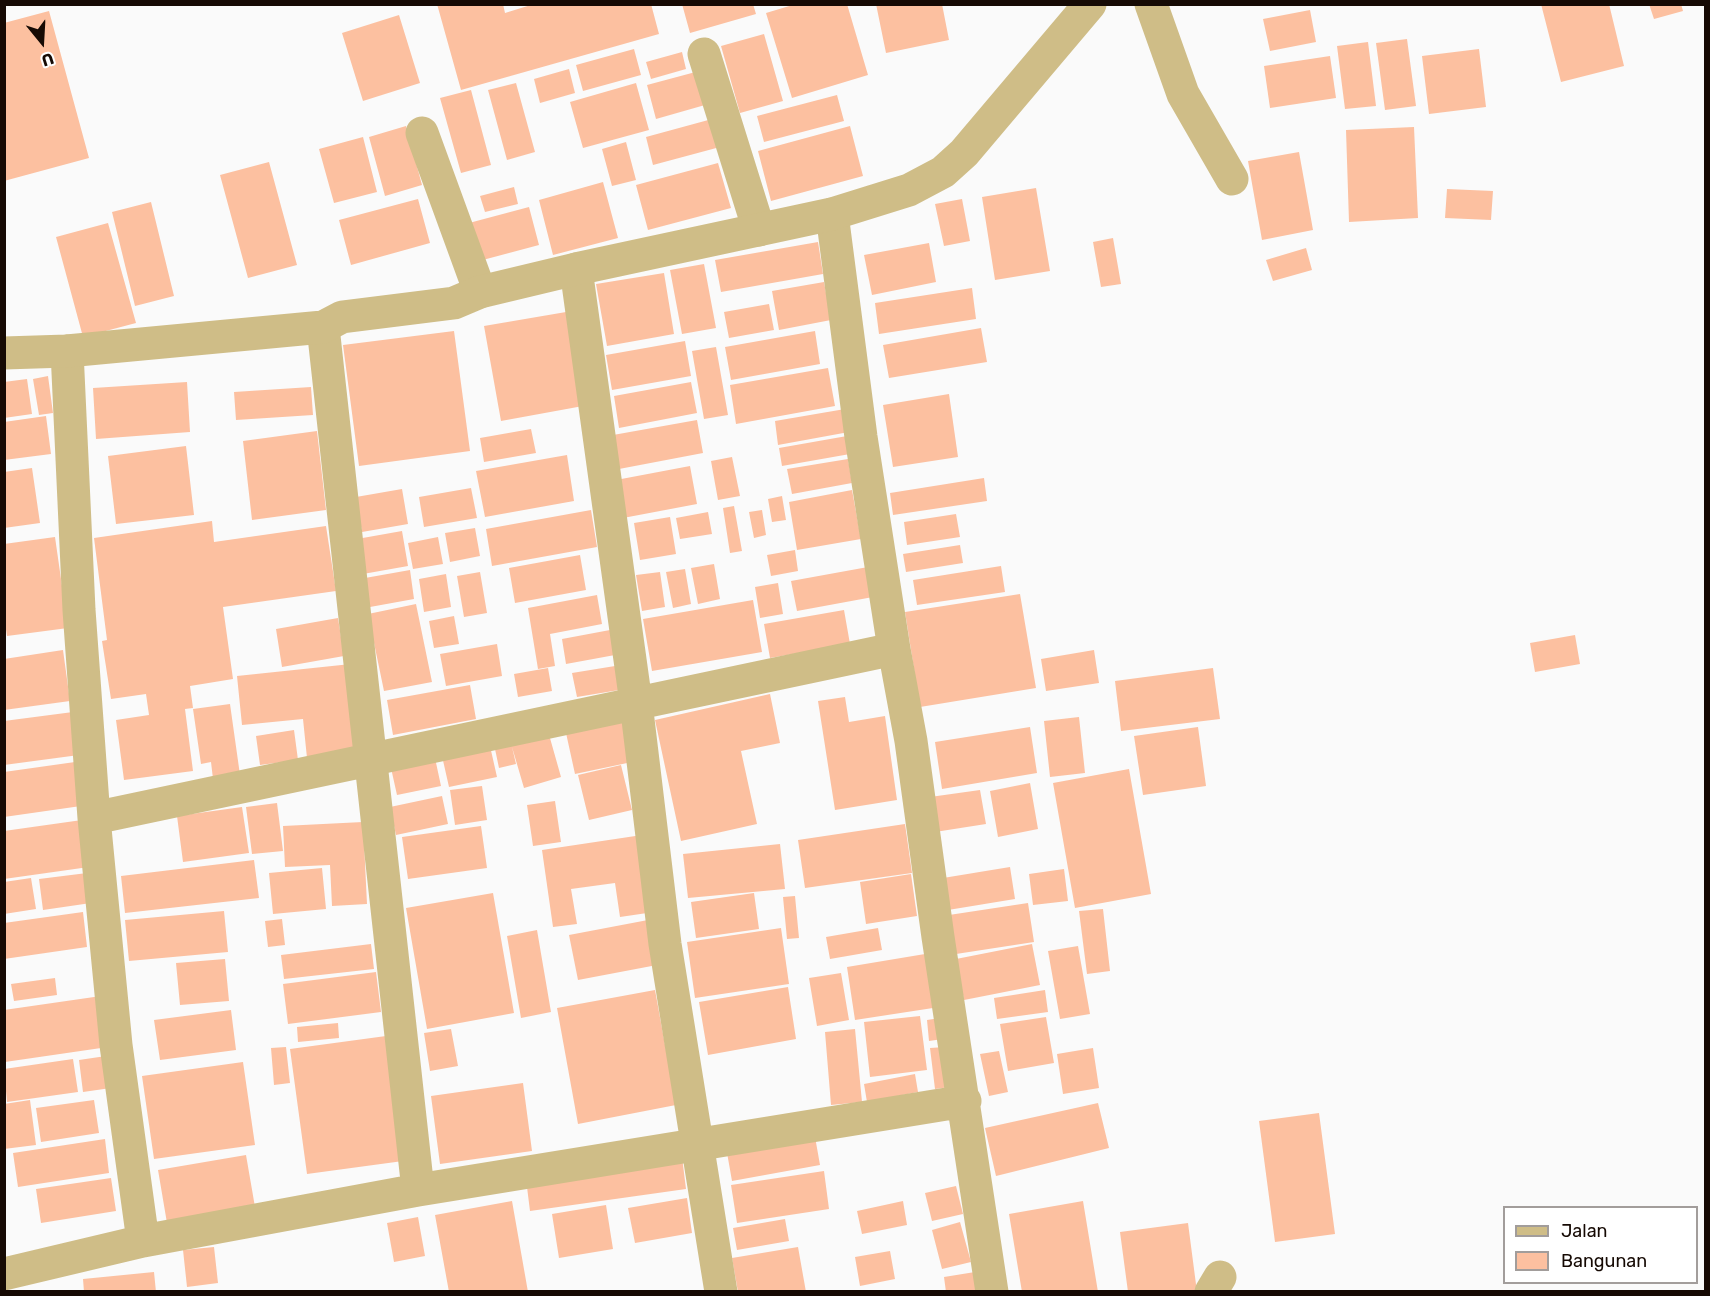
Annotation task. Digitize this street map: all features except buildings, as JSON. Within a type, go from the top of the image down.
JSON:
[{"type":"street","points":[[4,352],[68,351],[323,327],[342,317],[454,303],[480,292],[832,213],[909,190],[943,172],[964,153],[1090,4]]},
{"type":"street","points":[[1151,4],[1183,94],[1232,179]]},
{"type":"street","points":[[704,54],[759,230]]},
{"type":"street","points":[[422,133],[480,292]]},
{"type":"street","points":[[832,213],[861,437],[894,649],[912,741],[938,937],[965,1101],[992,1292]]},
{"type":"street","points":[[576,269],[636,703],[665,944],[695,1145],[721,1292]]},
{"type":"street","points":[[323,327],[418,1190]]},
{"type":"street","points":[[68,351],[79,610],[94,818],[116,1045],[143,1241]]},
{"type":"street","points":[[94,818],[894,649]]},
{"type":"street","points":[[4,1274],[143,1241],[418,1190],[965,1101]]}]
